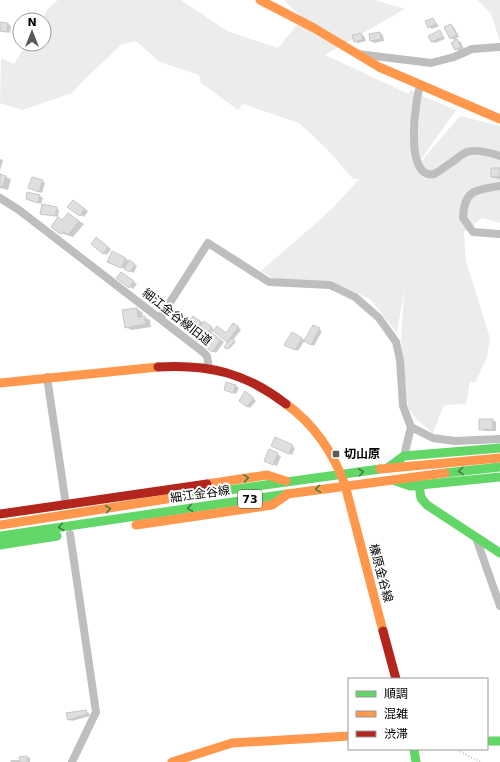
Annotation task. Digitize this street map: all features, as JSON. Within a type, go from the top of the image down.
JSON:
[{"type":"main road","points":[[260,0],[314,28],[379,67],[420,86],[500,119]]},
{"type":"main road","points":[[0,383],[47,377],[168,366],[209,368],[243,377],[274,394],[298,415],[327,447],[340,474]]},
{"type":"main road","points":[[387,468],[404,456],[500,448]]},
{"type":"main road","name":"細江金谷線","points":[[0,524],[340,474],[387,468],[500,458]]},
{"type":"main road","name":"細江金谷線","points":[[0,536],[345,485],[500,468]]},
{"type":"main road","name":"榛原金谷線","points":[[340,474],[345,485],[396,678]]},
{"type":"main road","points":[[0,514],[267,475],[288,482]]},
{"type":"main road","name":"73","points":[[390,479],[410,486],[500,477]]},
{"type":"main road","points":[[419,485],[421,498],[427,505],[500,553]]},
{"type":"main road","points":[[0,545],[272,505],[289,493]]},
{"type":"main road","points":[[172,762],[232,743],[348,736]]},
{"type":"main road","points":[[488,741],[500,740]]},
{"type":"main road","points":[[414,750],[416,762]]},
{"type":"street","points":[[357,54],[431,63],[454,57],[472,49],[500,47]]},
{"type":"street","points":[[420,86],[416,98],[415,114],[415,156],[419,169],[424,173],[434,174],[467,152],[478,151],[500,156]]},
{"type":"street","points":[[500,186],[478,190],[469,194],[465,202],[463,218],[473,232],[500,234]]},
{"type":"street","name":"細江金谷線旧道","points":[[0,198],[19,210],[207,356],[209,368]]},
{"type":"street","points":[[160,318],[208,243],[268,282],[330,285],[355,297],[379,318],[396,342],[400,360],[403,406],[412,427],[404,456]]},
{"type":"street","points":[[47,377],[66,505]]},
{"type":"street","points":[[412,427],[433,438],[440,439],[455,441],[500,439]]},
{"type":"street","points":[[70,534],[96,712],[72,762]]},
{"type":"street","points":[[476,538],[500,606]]},
{"type":"path","points":[[458,750],[481,762]]},
{"type":"shaded area","points":[[58,0],[181,0],[227,31],[278,48],[297,25],[301,16],[284,1],[286,0],[375,0],[405,9],[325,55],[409,94],[410,89],[415,93],[456,110],[412,172],[460,116],[500,126],[500,223],[482,218],[464,232],[466,261],[490,338],[487,358],[475,383],[470,382],[466,404],[444,405],[433,433],[416,419],[408,407],[401,340],[404,290],[397,333],[370,299],[334,283],[274,279],[261,271],[332,209],[359,179],[353,179],[326,148],[299,123],[243,104],[238,110],[201,83],[199,75],[160,62],[136,41],[122,44],[72,93],[23,110],[0,103],[1,58],[14,64],[21,52],[52,52],[52,12],[46,12]]},
{"type":"shaded area","points":[[478,0],[500,0],[500,42],[491,14]]},
{"type":"building","points":[[433,18],[436,24],[428,28],[425,21]]},
{"type":"building","points":[[0,22],[8,23],[7,32],[0,31]]},
{"type":"building","points":[[451,24],[457,35],[450,39],[444,27]]},
{"type":"building","points":[[440,30],[443,37],[431,42],[428,36]]},
{"type":"building","points":[[380,32],[381,39],[370,41],[369,34]]},
{"type":"building","points":[[361,33],[363,40],[354,42],[352,35]]},
{"type":"building","points":[[457,39],[461,47],[455,50],[451,43]]},
{"type":"building","points":[[491,168],[500,168],[500,177],[491,177]]},
{"type":"building","points":[[0,174],[6,176],[3,187],[0,187]]},
{"type":"building","points":[[32,177],[43,180],[39,192],[28,188]]},
{"type":"building","points":[[27,192],[40,195],[38,203],[26,199]]},
{"type":"building","points":[[73,200],[85,209],[80,216],[67,207]]},
{"type":"building","points":[[42,204],[57,207],[55,216],[40,214]]},
{"type":"building","points":[[68,213],[79,221],[68,235],[64,232],[60,234],[51,227],[58,217],[62,220]]},
{"type":"building","points":[[96,237],[108,247],[103,254],[91,244]]},
{"type":"building","points":[[112,251],[126,258],[121,268],[107,262]]},
{"type":"building","points":[[129,260],[135,264],[130,272],[124,269]]},
{"type":"building","points":[[121,272],[134,281],[129,288],[116,278]]},
{"type":"building","points":[[137,308],[138,317],[145,316],[146,324],[125,328],[122,310]]},
{"type":"building","points":[[193,316],[201,322],[191,335],[183,329]]},
{"type":"building","points":[[204,321],[212,327],[205,336],[198,330]]},
{"type":"building","points":[[233,323],[239,327],[227,342],[213,331],[217,326],[226,333]]},
{"type":"building","points":[[313,325],[320,328],[311,345],[304,341]]},
{"type":"building","points":[[211,332],[221,340],[212,352],[202,344]]},
{"type":"building","points":[[292,332],[302,338],[295,350],[284,345]]},
{"type":"building","points":[[231,338],[235,341],[227,349],[224,347]]},
{"type":"building","points":[[226,382],[236,385],[233,393],[224,390]]},
{"type":"building","points":[[245,391],[254,398],[247,407],[239,401]]},
{"type":"building","points":[[479,419],[493,419],[493,429],[479,430]]},
{"type":"building","points":[[275,437],[293,445],[289,454],[271,446]]},
{"type":"building","points":[[269,449],[278,453],[273,465],[264,461]]},
{"type":"building","points":[[86,710],[87,714],[68,720],[66,713]]},
{"type":"building","points":[[27,756],[28,762],[20,762],[19,757]]},
{"type":"traffic: fast","points":[[389,467],[404,456],[500,448]]},
{"type":"traffic: fast","points":[[445,473],[500,467]]},
{"type":"traffic: fast","points":[[186,496],[380,469]]},
{"type":"traffic: fast","points":[[393,480],[410,486],[500,477]]},
{"type":"traffic: fast","points":[[419,485],[421,498],[427,505],[500,553]]},
{"type":"traffic: fast","points":[[0,536],[287,494]]},
{"type":"traffic: fast","points":[[0,545],[57,536]]},
{"type":"traffic: fast","points":[[488,741],[500,741]]},
{"type":"traffic: fast","points":[[414,750],[416,762]]},
{"type":"traffic: slow","points":[[260,0],[314,28],[379,67],[500,119]]},
{"type":"traffic: slow","points":[[0,383],[158,367]]},
{"type":"traffic: slow","points":[[286,404],[314,430],[329,450],[335,461],[345,485],[383,631]]},
{"type":"traffic: slow","points":[[380,469],[500,458]]},
{"type":"traffic: slow","points":[[287,494],[445,473]]},
{"type":"traffic: slow","points":[[207,484],[267,475],[286,481]]},
{"type":"traffic: slow","points":[[136,525],[272,505],[288,494]]},
{"type":"traffic: slow","points":[[0,525],[186,496]]},
{"type":"traffic: slow","points":[[172,762],[232,743],[348,736]]},
{"type":"traffic: jam","points":[[158,367],[194,367],[226,373],[256,385],[271,393],[286,404]]},
{"type":"traffic: jam","points":[[0,514],[207,484]]},
{"type":"traffic: jam","points":[[383,631],[396,678]]},
{"type":"place","name":"切山原","points":[[336,454]]}]
